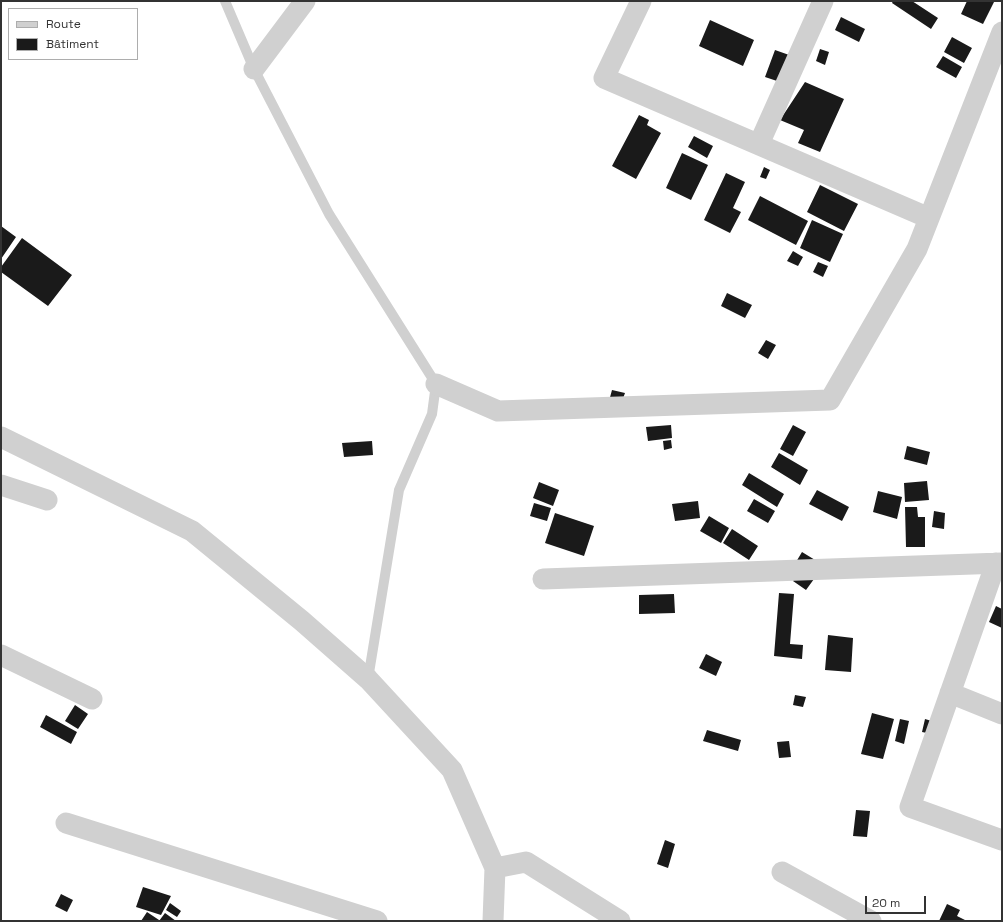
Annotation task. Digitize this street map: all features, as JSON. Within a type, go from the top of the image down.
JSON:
[{"type":"street","points":[[254,69],[305,1]]},
{"type":"street","points":[[640,1],[604,78],[929,218]]},
{"type":"street","points":[[759,144],[823,1]]},
{"type":"street","points":[[436,384],[498,411],[830,400],[917,249],[1002,32]]},
{"type":"street","points":[[1,437],[192,531],[302,621],[368,679],[452,770],[495,868],[493,921]]},
{"type":"street","points":[[1,485],[47,500]]},
{"type":"street","points":[[543,579],[999,563],[950,693],[910,807],[1002,840]]},
{"type":"street","points":[[1,654],[92,699]]},
{"type":"street","points":[[950,693],[1002,714]]},
{"type":"street","points":[[66,823],[376,921]]},
{"type":"street","points":[[495,868],[526,862],[620,921]]},
{"type":"street","points":[[782,872],[871,921]]},
{"type":"lane","points":[[225,1],[254,69],[329,214],[436,384],[432,414],[399,490],[368,679]]},
{"type":"building","points":[[893,1],[912,1],[938,18],[931,29],[892,3]]},
{"type":"building","points":[[967,1],[994,2],[983,24],[961,14]]},
{"type":"building","points":[[841,17],[865,29],[859,42],[835,30]]},
{"type":"building","points":[[710,20],[754,40],[743,66],[699,46]]},
{"type":"building","points":[[952,37],[972,48],[964,63],[944,52]]},
{"type":"building","points":[[820,49],[829,52],[825,65],[816,61]]},
{"type":"building","points":[[775,50],[792,56],[783,83],[765,77]]},
{"type":"building","points":[[943,56],[962,67],[956,78],[936,67]]},
{"type":"building","points":[[805,82],[844,99],[820,152],[798,143],[804,130],[780,120]]},
{"type":"building","points":[[639,115],[649,120],[647,125],[661,133],[636,179],[612,166]]},
{"type":"building","points":[[694,136],[713,146],[707,158],[688,147]]},
{"type":"building","points":[[682,153],[708,165],[691,200],[666,188]]},
{"type":"building","points":[[764,167],[770,170],[766,179],[760,177]]},
{"type":"building","points":[[726,173],[745,182],[733,208],[741,212],[730,233],[704,220]]},
{"type":"building","points":[[820,185],[858,204],[844,231],[807,212]]},
{"type":"building","points":[[760,196],[808,221],[796,245],[748,220]]},
{"type":"building","points":[[812,220],[843,234],[830,262],[800,248]]},
{"type":"building","points":[[1,226],[16,237],[1,259]]},
{"type":"building","points":[[22,238],[72,275],[48,306],[1,272],[1,267]]},
{"type":"building","points":[[793,251],[803,257],[798,266],[787,261]]},
{"type":"building","points":[[818,262],[828,266],[823,277],[813,272]]},
{"type":"building","points":[[727,293],[752,305],[745,318],[721,306]]},
{"type":"building","points":[[766,340],[776,345],[768,359],[758,353]]},
{"type":"building","points":[[612,390],[625,393],[621,404],[609,401]]},
{"type":"building","points":[[671,425],[672,438],[648,441],[646,427]]},
{"type":"building","points":[[793,425],[806,432],[793,456],[780,449]]},
{"type":"building","points":[[671,440],[672,448],[664,450],[663,441]]},
{"type":"building","points":[[372,441],[373,455],[344,457],[342,443]]},
{"type":"building","points":[[907,446],[930,452],[927,465],[904,459]]},
{"type":"building","points":[[779,453],[808,470],[800,485],[771,467]]},
{"type":"building","points":[[749,473],[784,494],[777,507],[742,485]]},
{"type":"building","points":[[927,481],[929,500],[905,502],[904,483]]},
{"type":"building","points":[[539,482],[559,490],[553,506],[533,498]]},
{"type":"building","points":[[817,490],[849,507],[842,521],[809,504]]},
{"type":"building","points":[[878,491],[902,497],[897,519],[873,512]]},
{"type":"building","points":[[754,499],[775,511],[768,523],[747,511]]},
{"type":"building","points":[[698,501],[700,518],[675,521],[672,504]]},
{"type":"building","points":[[534,503],[551,508],[547,521],[530,516]]},
{"type":"building","points":[[905,507],[917,507],[918,517],[925,517],[925,547],[906,547]]},
{"type":"building","points":[[934,511],[945,513],[944,529],[932,527]]},
{"type":"building","points":[[555,513],[594,526],[584,556],[545,543]]},
{"type":"building","points":[[709,516],[729,528],[721,543],[700,531]]},
{"type":"building","points":[[732,529],[758,546],[749,560],[723,543]]},
{"type":"building","points":[[802,552],[820,563],[796,562]]},
{"type":"building","points":[[801,570],[814,579],[806,590],[793,581]]},
{"type":"building","points":[[779,593],[794,594],[790,644],[803,645],[802,659],[774,656]]},
{"type":"building","points":[[674,594],[675,613],[639,614],[639,595]]},
{"type":"building","points":[[996,606],[1002,609],[1002,628],[989,622]]},
{"type":"building","points":[[828,635],[853,638],[851,672],[825,670]]},
{"type":"building","points":[[706,654],[722,662],[716,676],[699,668]]},
{"type":"building","points":[[795,695],[806,697],[803,707],[793,705]]},
{"type":"building","points":[[75,705],[88,714],[78,729],[65,721]]},
{"type":"building","points":[[872,713],[894,719],[883,759],[861,754]]},
{"type":"building","points":[[46,715],[77,732],[71,744],[40,727]]},
{"type":"building","points":[[900,719],[909,721],[904,744],[895,741]]},
{"type":"building","points":[[925,719],[935,722],[932,734],[922,732]]},
{"type":"building","points":[[707,730],[741,740],[738,751],[703,741]]},
{"type":"building","points":[[789,741],[791,757],[779,758],[777,742]]},
{"type":"building","points":[[856,810],[870,811],[867,837],[853,836]]},
{"type":"building","points":[[665,840],[675,844],[668,868],[657,864]]},
{"type":"building","points":[[143,887],[171,896],[161,915],[136,907]]},
{"type":"building","points":[[61,894],[73,900],[67,912],[55,906]]},
{"type":"building","points":[[170,903],[181,911],[177,917],[166,910]]},
{"type":"building","points":[[947,904],[960,910],[957,916],[967,921],[939,921]]},
{"type":"building","points":[[147,912],[159,920],[141,921]]},
{"type":"building","points":[[165,913],[176,921],[159,921]]}]
